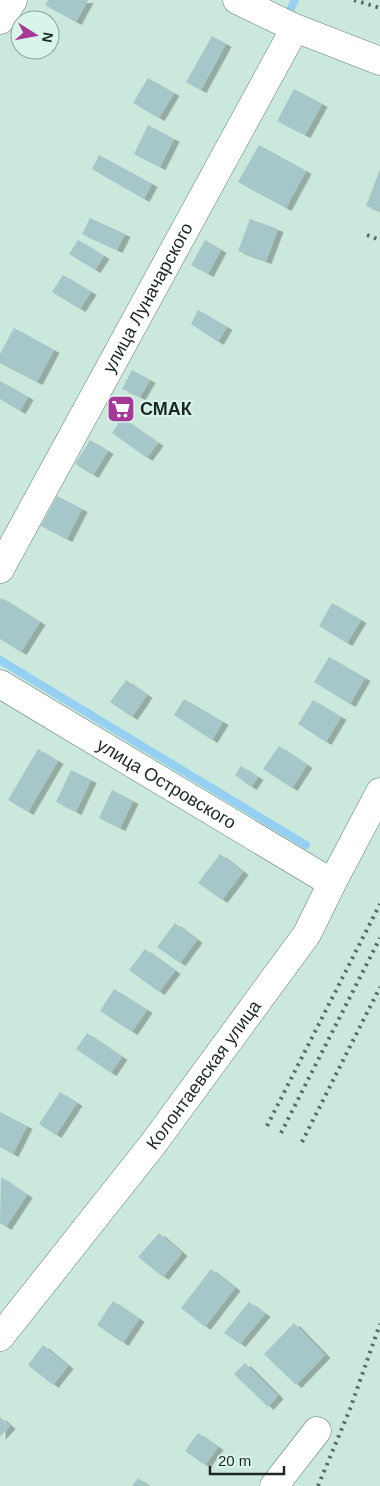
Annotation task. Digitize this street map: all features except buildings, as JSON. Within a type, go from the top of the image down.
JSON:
[{"type":"street","points":[[0,20],[12,0]]},
{"type":"street","points":[[237,0],[295,28],[380,60]]},
{"type":"street","name":"улица Луначарского","points":[[0,569],[295,28]]},
{"type":"street","name":"улица Островского","points":[[0,684],[332,882]]},
{"type":"street","name":"Колонтаевская улица","points":[[0,1337],[153,1144],[307,934],[332,882],[380,792]]},
{"type":"street","points":[[274,1486],[317,1430]]},
{"type":"waterway","points":[[291,8],[295,0]]},
{"type":"waterway","points":[[0,660],[306,845]]},
{"type":"railway","points":[[354,0],[380,8]]},
{"type":"railway","points":[[367,235],[380,240]]},
{"type":"railway","points":[[267,1126],[380,904]]},
{"type":"railway","points":[[281,1133],[380,938]]},
{"type":"railway","points":[[302,1142],[380,987]]},
{"type":"railway","points":[[318,1486],[350,1409],[380,1324]]},
{"type":"place","name":"СМАК","points":[[121,409]]}]
